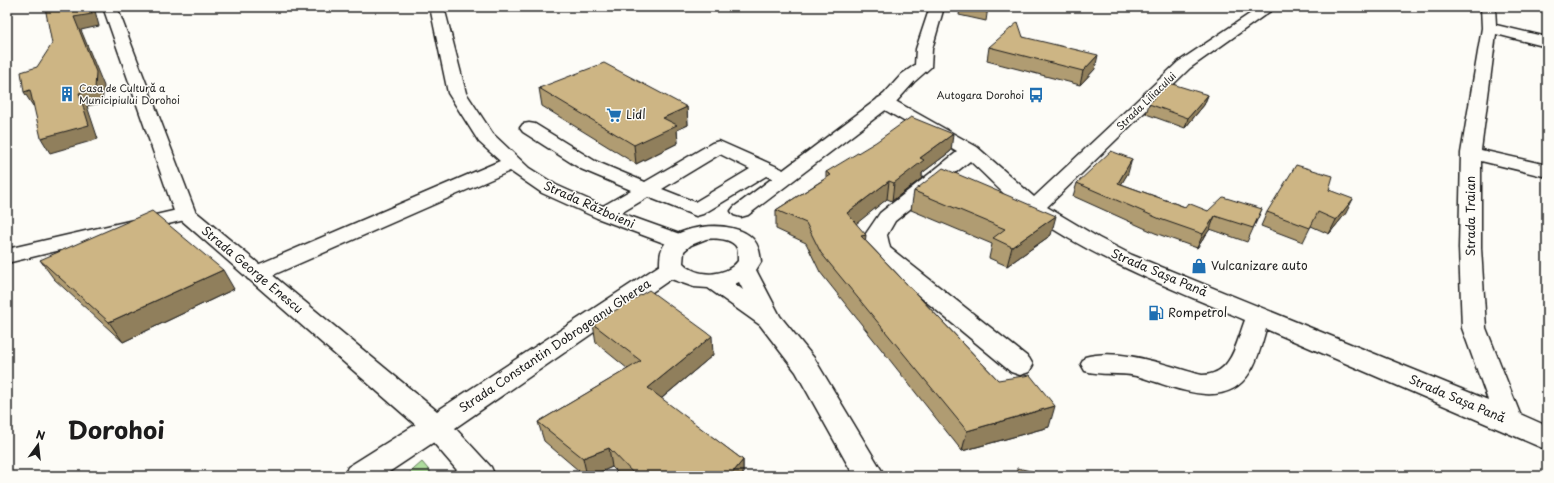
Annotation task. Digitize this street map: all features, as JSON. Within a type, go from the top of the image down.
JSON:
[{"type":"street","name":"Strada George Enescu","points":[[110,7],[186,214],[436,426],[480,476]]},
{"type":"street","name":"Strada Războieni","points":[[437,7],[457,93],[486,138],[522,172],[549,189],[604,214],[680,242]]},
{"type":"street","points":[[711,232],[890,98],[908,78],[923,67],[924,50],[937,7]]},
{"type":"street","name":"Strada Liliacului","points":[[1034,208],[1184,65],[1269,7]]},
{"type":"street","name":"Strada Traian","points":[[1487,7],[1489,28],[1471,153],[1470,248],[1474,328],[1509,421]]},
{"type":"street","points":[[1489,28],[1547,42]]},
{"type":"street","name":"Strada Sașa Pană","points":[[884,102],[970,151],[1034,208],[1091,243],[1124,260],[1509,421],[1547,439]]},
{"type":"street","points":[[529,128],[588,165],[696,210],[764,169]]},
{"type":"street","points":[[604,214],[644,189],[719,147],[764,169],[785,176]]},
{"type":"street","points":[[970,151],[887,217],[876,235],[879,251],[1020,365]]},
{"type":"street","points":[[1471,153],[1547,171]]},
{"type":"street","points":[[256,274],[512,163]]},
{"type":"street","points":[[741,210],[747,245],[750,253],[749,261],[744,269],[736,275],[714,281],[694,280],[678,272],[674,267],[671,257],[672,252],[680,242],[699,233],[711,232],[732,235],[747,245]]},
{"type":"street","points":[[7,256],[186,214]]},
{"type":"street","name":"Strada Constantin Dobrogeanu Gherea","points":[[359,476],[674,267]]},
{"type":"street","points":[[744,269],[770,320],[805,365],[870,476]]},
{"type":"street","points":[[714,281],[770,320]]},
{"type":"street","points":[[1094,364],[1134,366],[1202,386],[1217,385],[1231,376],[1240,367],[1260,316]]},
{"type":"green space","points":[[422,462],[434,476],[406,476]]},
{"type":"building","points":[[45,7],[90,7],[92,14],[74,17],[96,72],[95,89],[79,93],[89,125],[41,138],[30,90],[24,92],[21,72],[37,67],[52,44]]},
{"type":"building","points":[[965,7],[988,7],[987,12]]},
{"type":"building","points":[[1018,22],[1023,37],[1098,55],[1083,71],[989,47]]},
{"type":"building","name":"Lidl","points":[[604,63],[687,107],[663,118],[677,125],[634,145],[539,88]]},
{"type":"building","points":[[1169,83],[1208,95],[1188,118],[1149,104]]},
{"type":"building","points":[[911,117],[953,134],[920,158],[924,160],[894,183],[889,181],[847,213],[866,235],[861,236],[998,380],[1030,375],[1055,406],[967,431],[821,253],[806,223],[776,210],[831,175],[826,172],[876,142]]},
{"type":"building","points":[[1111,151],[1132,159],[1118,183],[1185,207],[1188,203],[1208,211],[1223,197],[1262,209],[1253,228],[1215,216],[1203,234],[1160,219],[1077,183]]},
{"type":"building","points":[[1296,165],[1333,176],[1329,190],[1353,199],[1336,220],[1318,212],[1310,228],[1267,212]]},
{"type":"building","points":[[943,168],[1056,216],[1012,247],[993,238],[1005,229],[914,191]]},
{"type":"building","points":[[152,211],[223,270],[109,322],[40,260]]},
{"type":"building","points":[[649,290],[712,336],[648,388],[743,460],[730,476],[636,476],[609,448],[583,458],[538,422],[641,361],[593,324]]},
{"type":"building","points":[[1017,468],[1054,476],[1017,476]]},
{"type":"place","name":"Casa de Cultură a Municipiului Dorohoi","points":[[67,94]]},
{"type":"place","name":"Autogara Dorohoi","points":[[1036,95]]},
{"type":"place","name":"Lidl","points":[[614,115]]},
{"type":"place","name":"Vulcanizare auto","points":[[1199,266]]},
{"type":"place","name":"Rompetrol","points":[[1156,313]]},
{"type":"district","name":"Dorohoi","points":[[116,431]]}]
